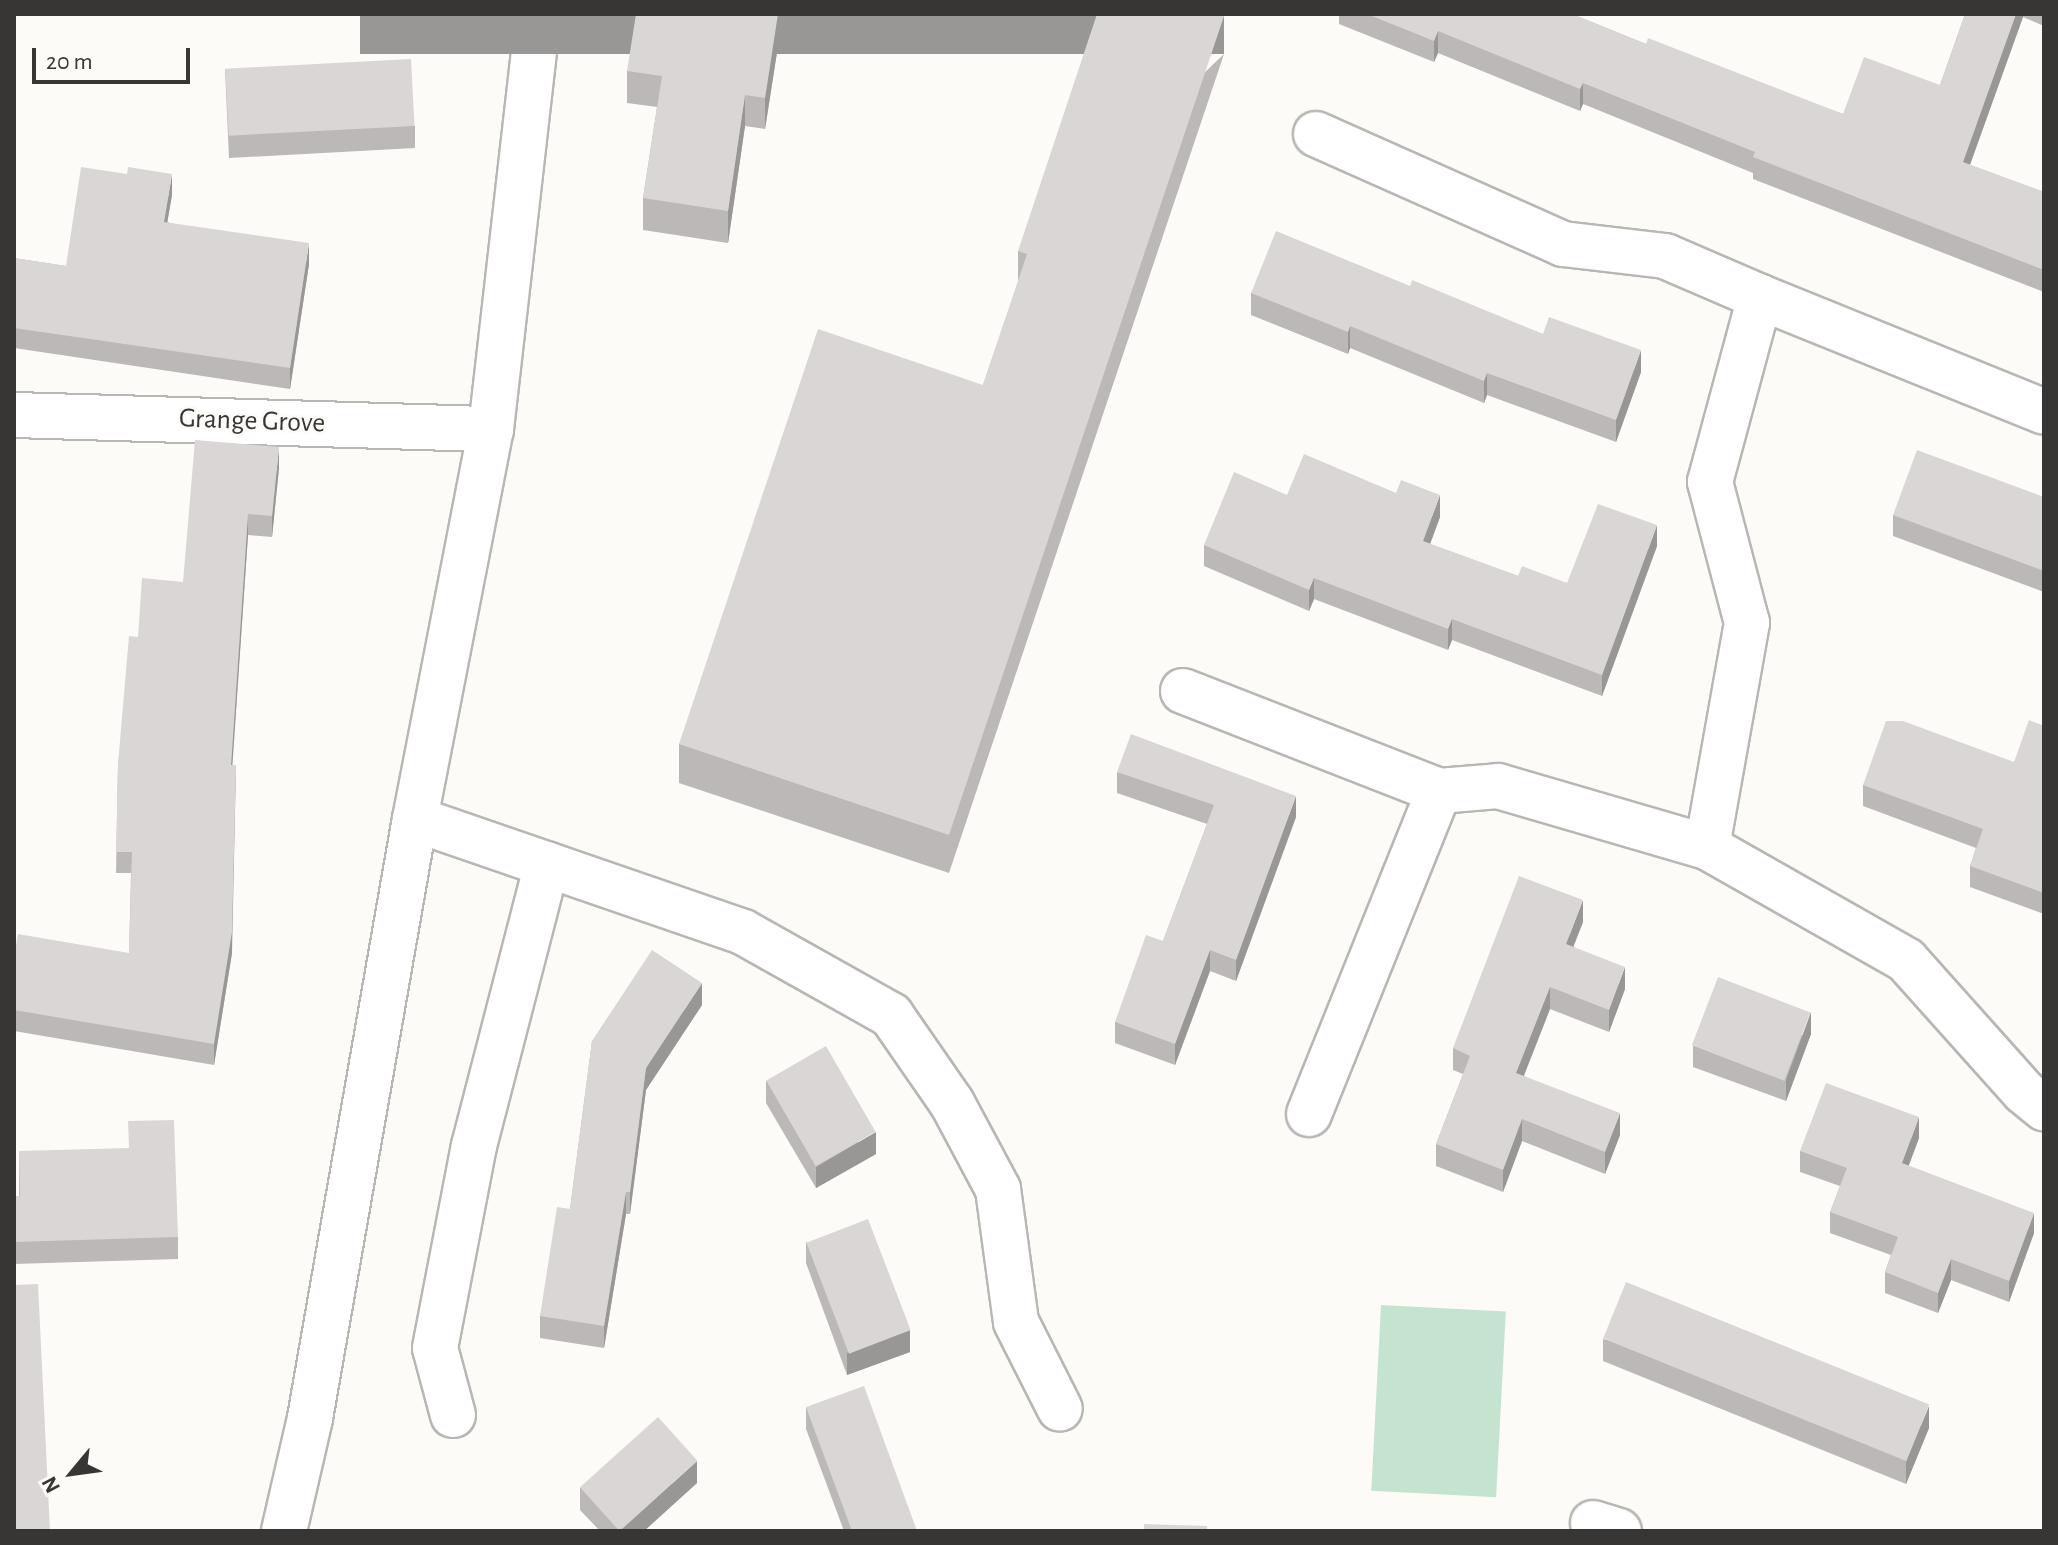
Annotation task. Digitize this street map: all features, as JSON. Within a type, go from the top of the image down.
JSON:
[{"type":"street","points":[[284,1531],[313,1403],[415,819],[491,429],[538,14]]},
{"type":"street","points":[[1316,134],[1563,244],[1665,256],[2044,412]]},
{"type":"street","points":[[1707,847],[1747,623],[1710,482],[1760,297]]},
{"type":"street","name":"Grange Grove","points":[[14,415],[491,429]]},
{"type":"street","points":[[1183,691],[1439,791],[1498,786],[1707,847],[1906,960],[2024,1092],[2044,1108]]},
{"type":"street","points":[[1309,1114],[1439,791]]},
{"type":"street","points":[[415,819],[743,932],[891,1015],[952,1103],[998,1189],[1016,1322],[1060,1409]]},
{"type":"street","points":[[453,1415],[435,1348],[474,1146],[547,864]]},
{"type":"green space","points":[[1381,1305],[1506,1312],[1496,1497],[1371,1491]]},
{"type":"building","points":[[636,14],[778,14],[765,98],[745,95],[728,211],[643,198],[662,76],[627,71]]},
{"type":"building","points":[[1097,14],[1224,16],[949,835],[679,744],[818,329],[983,385],[1027,254],[1018,251]]},
{"type":"building","points":[[1367,14],[1572,14],[1646,44],[1648,38],[1843,114],[1864,57],[1940,85],[1965,14],[2016,14],[1963,162],[2044,192],[2044,270],[1753,157],[1755,152],[1583,83],[1580,89],[1438,31],[1434,41]]},
{"type":"building","points":[[411,59],[415,126],[229,136],[225,69]]},
{"type":"building","points":[[81,167],[127,174],[128,167],[172,174],[164,222],[309,243],[290,368],[14,328],[14,258],[66,266]]},
{"type":"building","points":[[1276,231],[1410,286],[1412,280],[1543,334],[1549,317],[1641,350],[1616,420],[1487,373],[1484,381],[1350,326],[1348,332],[1251,293]]},
{"type":"building","points":[[195,440],[279,447],[272,516],[248,514],[231,765],[236,765],[232,932],[214,1044],[14,1010],[14,957],[18,934],[129,953],[132,852],[116,852],[118,764],[129,636],[138,637],[142,578],[183,582]]},
{"type":"building","points":[[1917,450],[2044,497],[2044,571],[1893,515]]},
{"type":"building","points":[[1304,454],[1396,493],[1401,480],[1440,495],[1423,541],[1518,576],[1522,566],[1567,583],[1598,504],[1657,525],[1602,675],[1452,619],[1448,629],[1314,578],[1309,590],[1204,545],[1234,472],[1287,495]]},
{"type":"building","points":[[2029,720],[2044,726],[2044,893],[1970,866],[1983,829],[1863,785],[1886,721],[1903,721],[2014,762]]},
{"type":"building","points":[[1131,734],[1296,796],[1236,960],[1210,950],[1175,1044],[1115,1022],[1146,935],[1163,941],[1214,805],[1117,772]]},
{"type":"building","points":[[1519,876],[1583,900],[1566,944],[1625,967],[1609,1010],[1550,987],[1516,1073],[1620,1113],[1605,1152],[1522,1119],[1503,1170],[1436,1144],[1470,1056],[1453,1048]]},
{"type":"building","points":[[652,950],[702,983],[646,1068],[630,1192],[626,1192],[604,1326],[540,1316],[557,1207],[570,1209],[592,1041]]},
{"type":"building","points":[[1718,977],[1810,1012],[1784,1081],[1692,1045]]},
{"type":"building","points":[[826,1046],[876,1132],[816,1166],[766,1080]]},
{"type":"building","points":[[1826,1083],[1919,1117],[1902,1163],[2034,1213],[2009,1281],[1951,1259],[1938,1293],[1885,1272],[1898,1237],[1830,1212],[1847,1168],[1800,1151]]},
{"type":"building","points":[[174,1120],[178,1237],[14,1242],[14,1196],[20,1196],[19,1151],[129,1148],[128,1121]]},
{"type":"building","points":[[868,1219],[911,1330],[849,1354],[806,1243]]},
{"type":"building","points":[[1626,1282],[1929,1404],[1906,1461],[1603,1339]]},
{"type":"building","points":[[38,1284],[50,1531],[14,1531],[14,1285]]},
{"type":"building","points":[[864,1386],[917,1531],[852,1531],[806,1407]]},
{"type":"building","points":[[658,1417],[697,1461],[620,1531],[580,1487]]},
{"type":"building","points":[[1144,1524],[1207,1526],[1207,1531],[1144,1531]]}]
